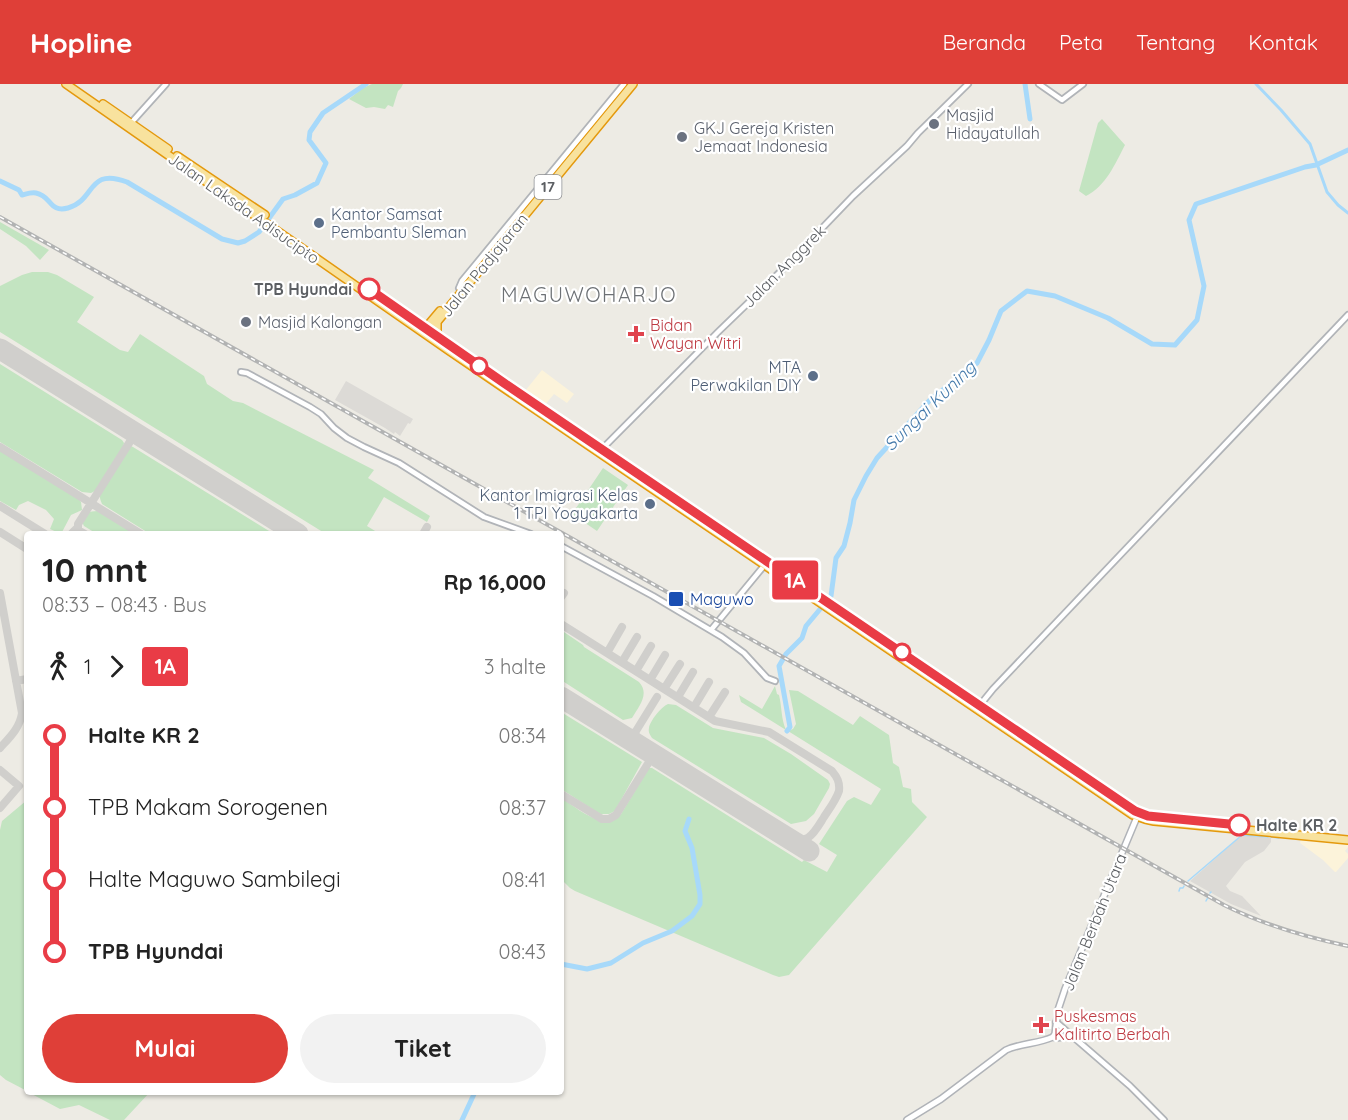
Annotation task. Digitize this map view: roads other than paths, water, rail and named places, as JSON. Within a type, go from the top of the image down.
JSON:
[{"type":"highway","name":"Jalan Laksda Adisucipto","points":[[66,84],[262,216]]},
{"type":"highway","name":"Jalan Laksda Adisucipto","points":[[74,84],[426,332]]},
{"type":"highway","name":"Jalan Padjajaran","points":[[459,292],[512,222],[632,84]]},
{"type":"highway","name":"Jalan Padjajaran","points":[[426,332],[535,205],[632,84]]},
{"type":"highway","name":"Jalan Laksda Adisucipto","points":[[275,226],[416,321],[426,332]]},
{"type":"highway","points":[[416,321],[425,323],[436,320],[436,330],[441,340]]},
{"type":"highway","points":[[426,332],[602,449],[767,563]]},
{"type":"highway","points":[[426,332],[1138,813],[1271,830]]},
{"type":"highway","points":[[829,605],[1137,817],[1154,821],[1348,837]]},
{"type":"main road","name":"Jalan Berbah Utara","points":[[1053,1037],[1058,1010],[1065,991],[1137,817]]},
{"type":"main road","points":[[907,1120],[941,1099],[1006,1050],[1053,1037]]},
{"type":"street","points":[[131,123],[166,84]]},
{"type":"street","name":"Jalan Anggrek","points":[[602,449],[836,213],[968,84]]},
{"type":"street","points":[[1039,84],[1060,100],[1083,84]]},
{"type":"street","points":[[980,705],[1348,315]]},
{"type":"street","points":[[241,372],[247,373],[310,407],[347,438],[399,463],[484,517],[523,531]]},
{"type":"street","points":[[564,548],[713,630],[740,650],[765,676],[775,681]]},
{"type":"street","points":[[713,630],[767,563]]},
{"type":"street","points":[[1056,1022],[1128,1084],[1164,1120]]},
{"type":"street","points":[[1053,1037],[1072,1036]]},
{"type":"waterway","points":[[0,181],[19,190],[22,195],[32,193],[41,195],[54,206],[62,209],[77,204],[98,182],[114,178],[127,182],[222,239],[238,243],[259,232],[283,199],[317,183],[326,163],[309,140],[310,132],[323,113],[366,84]]},
{"type":"waterway","points":[[1025,84],[1030,119]]},
{"type":"waterway","points":[[1256,84],[1310,144],[1327,192],[1348,213]]},
{"type":"waterway","name":"Sungai Kuning","points":[[787,731],[790,727],[779,666],[786,654],[802,638],[806,626],[831,596],[836,558],[844,546],[854,500],[866,476],[877,458],[930,400],[977,363],[1001,311],[1027,291],[1055,296],[1108,318],[1152,344],[1175,345],[1197,320],[1204,286],[1189,220],[1196,204],[1316,165],[1348,150]]},
{"type":"waterway","name":"Sungai Kuning","points":[[564,965],[587,969],[611,963],[643,943],[672,931],[692,916],[700,904],[700,895],[692,848],[685,831],[689,819]]},
{"type":"waterway","points":[[1188,881],[1242,835],[1268,837]]},
{"type":"waterway","points":[[1271,837],[1279,838]]},
{"type":"waterway","points":[[1179,891],[1184,886]]},
{"type":"waterway","name":"Sungai Kuning","points":[[462,1120],[474,1095]]},
{"type":"railway","points":[[0,217],[559,531]]},
{"type":"railway","points":[[564,534],[1224,905],[1285,930],[1348,946]]},
{"type":"place","name":"Masjid Hidayatullah","points":[[934,124]]},
{"type":"place","name":"GKJ Gereja Kristen Jemaat Indonesia","points":[[682,137]]},
{"type":"place","name":"Kantor Samsat Pembantu Sleman","points":[[319,223]]},
{"type":"place","name":"TPB Hyundai","points":[[369,289]]},
{"type":"place","name":"Masjid Kalongan","points":[[246,322]]},
{"type":"place","name":"Bidan Wayan Witri","points":[[636,334]]},
{"type":"place","name":"MTA Perwakilan DIY","points":[[813,376]]},
{"type":"place","name":"Kantor Imigrasi Kelas 1 TPI Yogyakarta","points":[[650,504]]},
{"type":"place","name":"Maguwo","points":[[676,599]]},
{"type":"place","name":"Halte KR 2","points":[[1239,825]]},
{"type":"place","name":"Puskesmas Kalitirto Berbah","points":[[1041,1025]]},
{"type":"district","name":"MAGUWOHARJO","points":[[589,295]]}]
